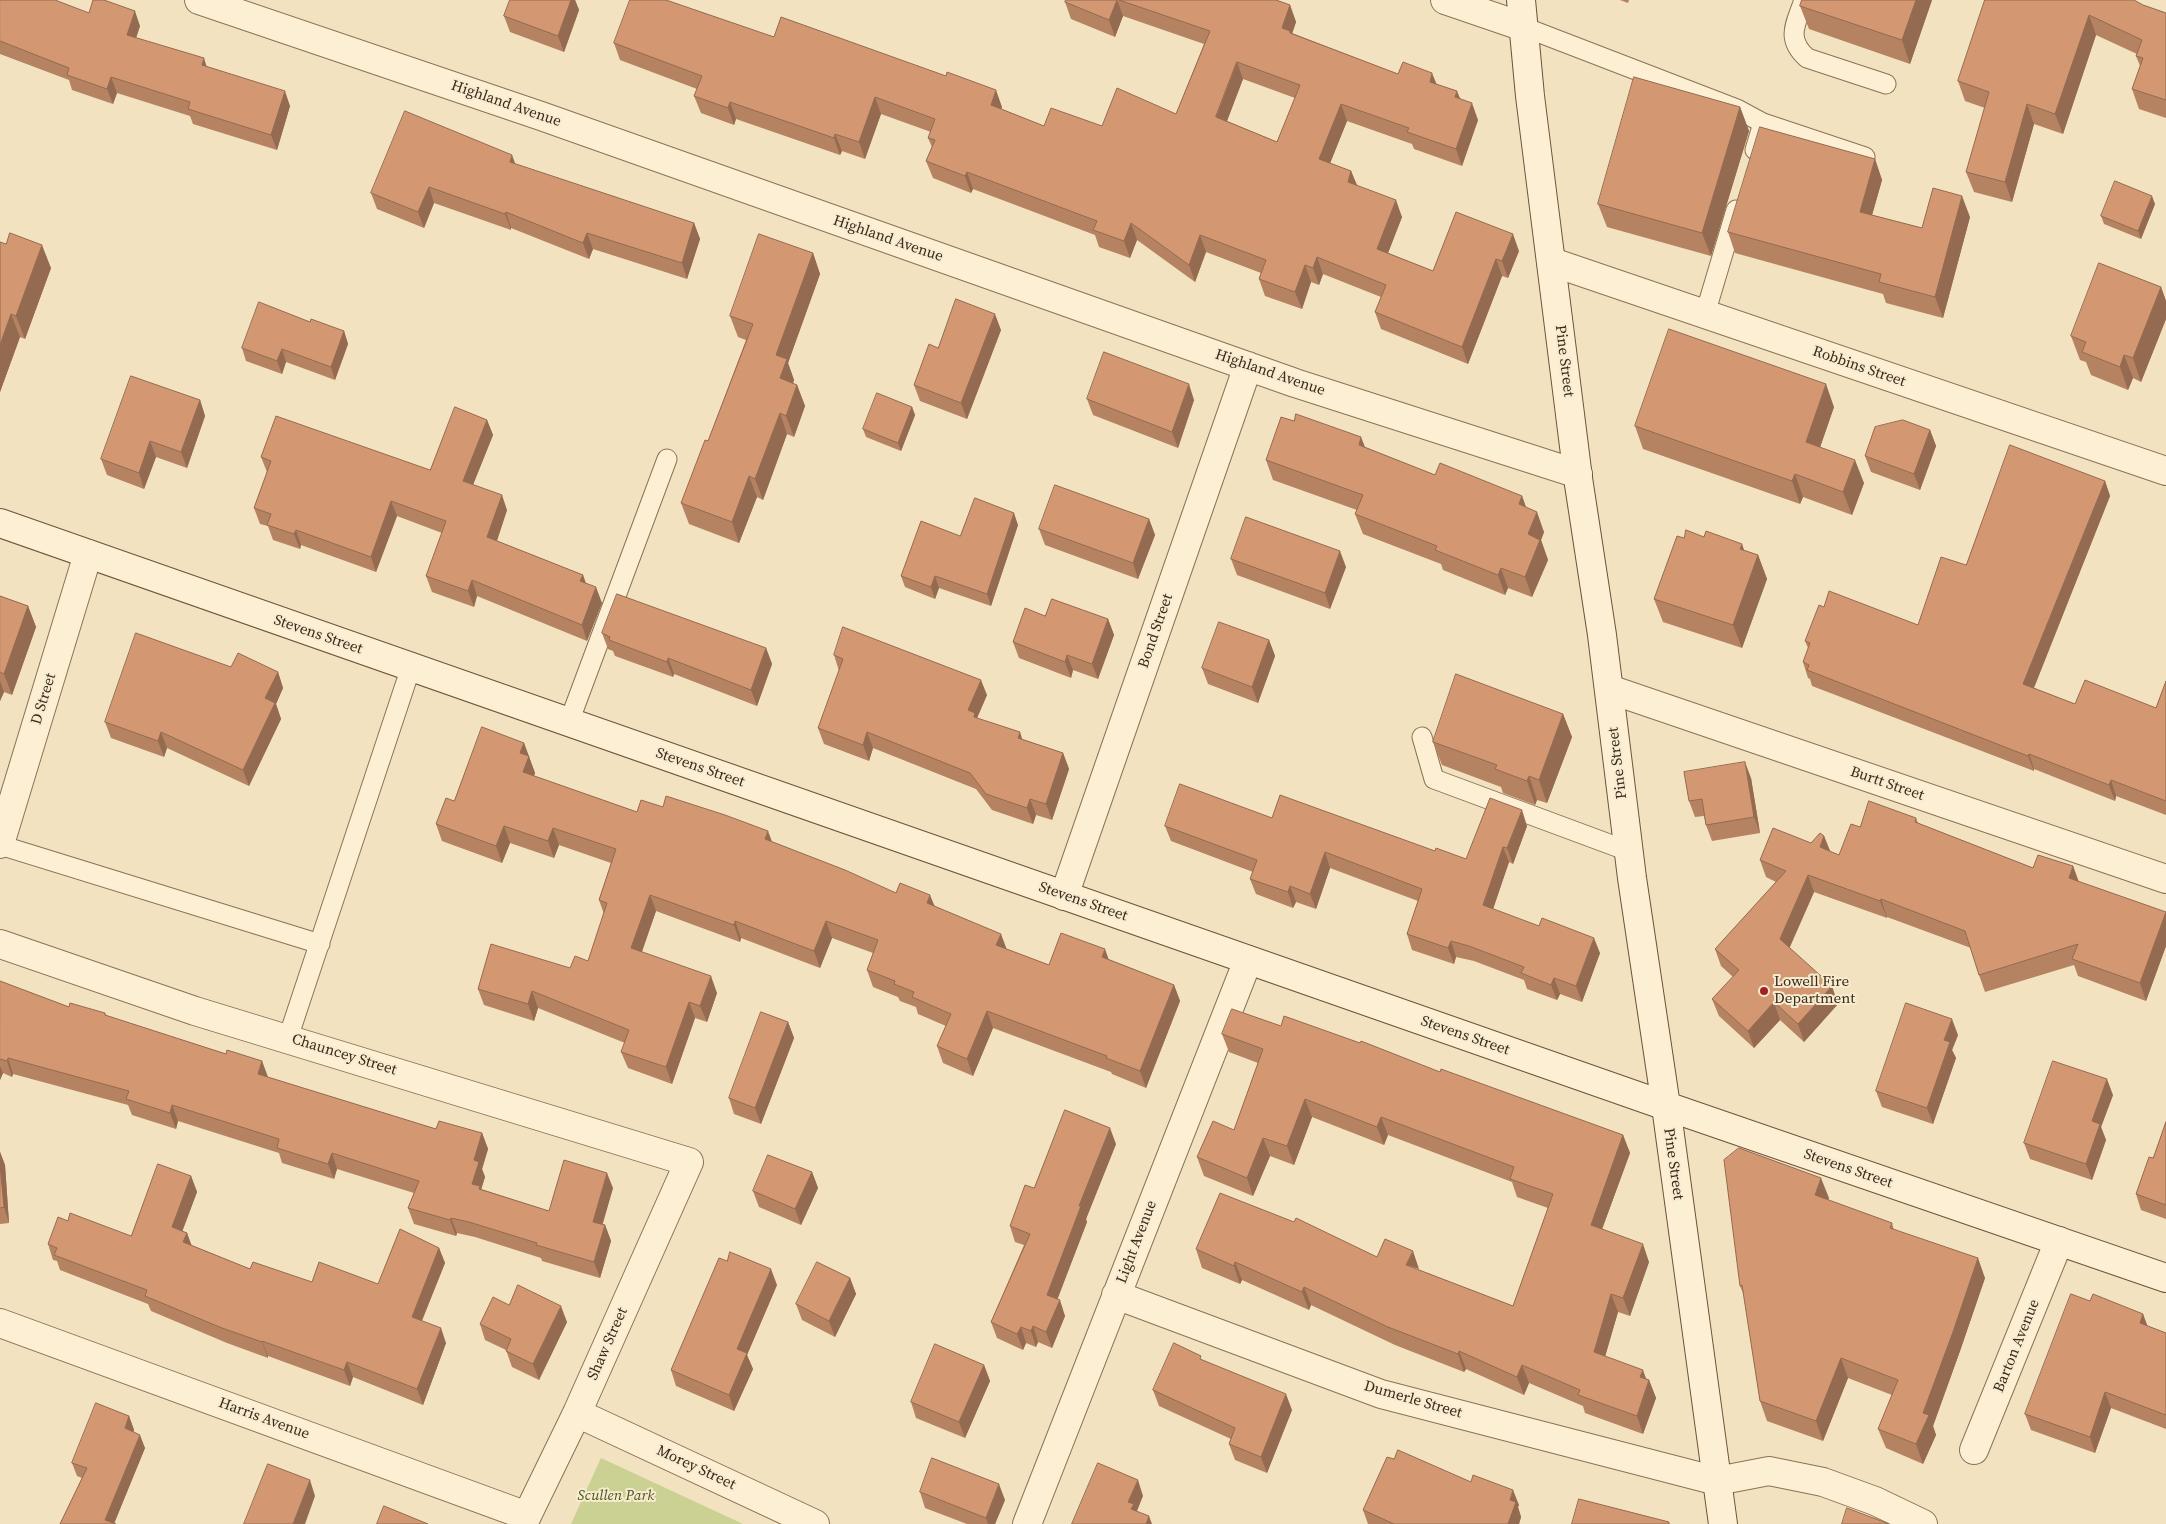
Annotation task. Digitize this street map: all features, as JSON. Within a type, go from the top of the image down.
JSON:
[{"type":"street","name":"Highland Avenue","points":[[200,0],[542,116],[1248,366],[1578,474]]},
{"type":"street","points":[[1445,0],[1524,27]]},
{"type":"street","name":"Pine Street","points":[[1521,0],[1530,96],[1578,474],[1609,689],[1628,852],[1666,1106],[1723,1524]]},
{"type":"street","name":"Robbins Street","points":[[1552,262],[2166,471]]},
{"type":"street","name":"Bond Street","points":[[1064,896],[1248,366]]},
{"type":"street","name":"Stevens Street","points":[[0,523],[1666,1106],[2166,1278]]},
{"type":"street","name":"D Street","points":[[0,844],[88,554]]},
{"type":"street","name":"Burtt Street","points":[[1609,689],[2166,878]]},
{"type":"street","name":"Chauncey Street","points":[[0,944],[195,1011],[689,1162]]},
{"type":"street","name":"Light Avenue","points":[[1027,1524],[1248,960]]},
{"type":"street","name":"Shaw Street","points":[[525,1520],[576,1413],[689,1162]]},
{"type":"street","name":"Barton Avenue","points":[[1974,1450],[2059,1241]]},
{"type":"street","name":"Dumerle Street","points":[[1116,1295],[1381,1394],[1717,1481]]},
{"type":"street","name":"Harris Avenue","points":[[0,1323],[525,1520]]},
{"type":"street","name":"Morey Street","points":[[576,1413],[815,1524]]},
{"type":"street","points":[[1717,1481],[1769,1471],[1823,1482],[1875,1501],[1923,1524]]},
{"type":"lane","points":[[1804,0],[1793,33],[1797,49],[1807,58],[1886,84]]},
{"type":"lane","points":[[1524,27],[1737,110],[1763,123],[1865,157]]},
{"type":"lane","points":[[1749,168],[1763,123]]},
{"type":"lane","points":[[1705,314],[1741,196]]},
{"type":"lane","points":[[569,722],[667,459]]},
{"type":"lane","points":[[288,1038],[411,668]]},
{"type":"lane","points":[[1422,737],[1434,778],[1628,852]]},
{"type":"lane","points":[[0,844],[320,944]]},
{"type":"green space","name":"Scullen Park","points":[[601,1458],[743,1524],[571,1524]]},
{"type":"building","points":[[0,0],[55,0],[89,13],[93,0],[104,0],[135,11],[127,35],[204,58],[202,65],[285,91],[271,135],[188,109],[190,102],[111,77],[107,89],[67,75],[69,68],[0,41]]},
{"type":"building","points":[[510,0],[571,0],[558,36],[504,16]]},
{"type":"building","points":[[630,0],[666,0],[774,37],[781,17],[946,76],[947,72],[996,90],[991,105],[1044,126],[1051,108],[1102,126],[1117,88],[1176,114],[1210,31],[1119,0],[1276,0],[1290,5],[1282,28],[1290,31],[1290,33],[1398,74],[1403,62],[1432,73],[1430,82],[1457,91],[1455,97],[1472,103],[1456,149],[1407,132],[1409,128],[1341,104],[1319,159],[1351,171],[1348,182],[1396,200],[1377,249],[1433,271],[1456,212],[1513,234],[1502,261],[1496,259],[1462,347],[1375,312],[1386,285],[1317,257],[1313,268],[1305,265],[1295,292],[1259,279],[1266,260],[1200,235],[1189,265],[1131,223],[1124,241],[1093,230],[1097,221],[967,172],[965,176],[926,161],[935,140],[928,138],[935,119],[875,97],[859,142],[835,134],[834,138],[730,102],[728,108],[694,96],[702,76],[614,43]],"holes":[[[1237,62],[1300,85],[1277,142],[1216,117]]]},
{"type":"building","points":[[1066,0],[1117,0],[1109,20],[1065,2]]},
{"type":"building","points":[[1802,0],[1916,0],[1902,40],[1800,6]]},
{"type":"building","points":[[1985,0],[2134,0],[2166,13],[2166,100],[2132,89],[2143,58],[2136,56],[2142,40],[2089,15],[2055,114],[2027,104],[2005,182],[1966,172],[1989,92],[1958,81]]},
{"type":"building","points":[[1634,77],[1740,107],[1702,233],[1598,204]]},
{"type":"building","points":[[405,111],[512,155],[510,162],[694,223],[682,263],[587,233],[583,243],[506,212],[505,214],[429,187],[418,212],[371,193]]},
{"type":"building","points":[[1760,127],[1875,159],[1860,212],[1922,228],[1933,188],[1962,196],[1935,297],[1879,282],[1881,274],[1728,232]]},
{"type":"building","points":[[2115,181],[2152,196],[2138,231],[2101,216]]},
{"type":"building","points":[[10,233],[42,245],[16,316],[11,314],[0,345],[0,242],[6,244]]},
{"type":"building","points":[[759,234],[813,253],[776,355],[787,359],[780,378],[797,385],[786,416],[780,413],[755,479],[749,476],[732,522],[681,503],[705,440],[708,441],[753,324],[730,316]]},
{"type":"building","points":[[2099,263],[2161,287],[2133,358],[2124,355],[2120,367],[2082,352],[2086,342],[2071,336]]},
{"type":"building","points":[[956,299],[995,314],[961,403],[914,385],[929,344],[938,348]]},
{"type":"building","points":[[259,302],[310,322],[311,319],[344,331],[331,367],[282,349],[277,361],[242,348]]},
{"type":"building","points":[[1669,329],[1826,384],[1806,442],[1855,460],[1843,492],[1795,474],[1792,481],[1635,426]]},
{"type":"building","points":[[1104,352],[1189,384],[1172,432],[1087,399]]},
{"type":"building","points":[[131,376],[200,400],[181,452],[150,441],[139,473],[101,459]]},
{"type":"building","points":[[877,393],[912,407],[898,443],[863,429]]},
{"type":"building","points":[[455,407],[487,420],[463,481],[502,495],[487,537],[583,575],[580,581],[596,587],[582,625],[472,580],[468,591],[426,576],[446,521],[391,501],[371,557],[296,530],[294,534],[267,525],[271,514],[254,508],[271,461],[261,457],[276,416],[430,470]]},
{"type":"building","points":[[1296,414],[1361,437],[1359,445],[1435,475],[1440,463],[1522,496],[1519,504],[1537,512],[1528,534],[1540,540],[1525,577],[1501,568],[1498,575],[1435,550],[1437,546],[1355,514],[1363,495],[1266,460],[1281,417],[1294,421]]},
{"type":"building","points":[[1903,420],[1930,430],[1914,474],[1865,456],[1875,427]]},
{"type":"building","points":[[2010,445],[2105,481],[2023,684],[2075,704],[2085,680],[2156,708],[2166,681],[2166,801],[2111,780],[2109,785],[2029,754],[2028,756],[1807,670],[1809,665],[1803,662],[1810,643],[1805,641],[1819,605],[1824,607],[1829,591],[1918,625],[1941,557],[1966,565]]},
{"type":"building","points":[[1055,485],[1149,519],[1133,563],[1039,529]]},
{"type":"building","points":[[975,498],[1014,513],[987,594],[935,576],[931,587],[901,576],[921,521],[960,536]]},
{"type":"building","points":[[1246,517],[1340,551],[1325,593],[1231,559]]},
{"type":"building","points":[[1686,530],[1704,537],[1706,531],[1742,544],[1740,549],[1758,555],[1733,625],[1654,599],[1677,536],[1684,538]]},
{"type":"building","points":[[617,594],[766,648],[751,690],[668,658],[667,662],[609,640],[610,637],[602,633]]},
{"type":"building","points":[[0,596],[28,606],[4,674],[0,672]]},
{"type":"building","points":[[1052,599],[1108,619],[1092,664],[1067,655],[1065,662],[1013,642],[1025,608],[1045,616]]},
{"type":"building","points":[[1219,622],[1269,640],[1252,687],[1202,668]]},
{"type":"building","points":[[843,627],[981,680],[968,710],[975,713],[974,717],[1020,732],[1018,738],[1063,753],[1046,804],[1030,799],[1027,808],[986,794],[970,773],[867,732],[863,745],[818,728],[843,659],[834,655]]},
{"type":"building","points":[[136,633],[231,667],[238,653],[278,672],[265,698],[275,703],[243,770],[161,732],[158,741],[105,722]]},
{"type":"building","points":[[1456,674],[1563,714],[1539,780],[1529,776],[1527,781],[1495,769],[1497,765],[1433,742]]},
{"type":"building","points":[[482,727],[524,743],[520,753],[529,756],[523,772],[637,812],[641,800],[663,807],[666,796],[725,815],[768,831],[765,839],[845,870],[896,893],[900,883],[930,895],[927,903],[1001,934],[996,945],[1049,965],[1061,933],[1105,949],[1102,957],[1174,985],[1140,1071],[1106,1058],[1107,1056],[987,1011],[967,1059],[937,1046],[951,1014],[912,997],[914,992],[894,984],[895,981],[867,970],[878,940],[826,921],[814,951],[735,921],[734,925],[650,895],[631,948],[711,976],[700,1006],[689,1002],[666,1067],[621,1052],[629,1030],[532,991],[528,1004],[478,989],[491,944],[570,968],[575,956],[588,961],[607,903],[599,900],[616,849],[553,828],[548,841],[504,826],[496,846],[436,824],[446,798],[454,801]]},
{"type":"building","points":[[1745,762],[1754,817],[1706,825],[1702,799],[1689,801],[1684,772]]},
{"type":"building","points":[[1180,784],[1272,818],[1280,795],[1435,851],[1436,848],[1466,859],[1490,798],[1522,810],[1507,848],[1503,847],[1483,905],[1539,926],[1542,918],[1594,938],[1576,986],[1554,978],[1551,985],[1521,973],[1524,967],[1469,946],[1451,941],[1448,948],[1407,934],[1422,889],[1325,852],[1310,894],[1290,886],[1288,892],[1250,879],[1257,860],[1165,826]]},
{"type":"building","points":[[1869,801],[1916,818],[1915,822],[2033,868],[2038,855],[2073,866],[2069,878],[2166,912],[2140,983],[2072,959],[2078,944],[1979,975],[1965,931],[1881,899],[1880,901],[1808,875],[1780,939],[1832,986],[1798,1024],[1774,1002],[1748,1031],[1712,999],[1739,970],[1715,949],[1786,871],[1760,860],[1773,828],[1811,843],[1820,833],[1824,836],[1820,847],[1839,855],[1851,824],[1860,827]]},
{"type":"building","points":[[0,981],[69,1007],[70,1003],[226,1054],[227,1050],[262,1061],[258,1074],[436,1129],[439,1121],[482,1133],[474,1160],[479,1162],[472,1184],[480,1186],[479,1189],[549,1211],[564,1160],[607,1173],[593,1222],[605,1225],[594,1262],[469,1222],[451,1218],[450,1220],[408,1208],[419,1181],[332,1153],[328,1164],[277,1148],[279,1139],[172,1105],[170,1113],[126,1099],[129,1091],[8,1058],[7,1061],[0,1059]]},
{"type":"building","points":[[1906,1003],[1952,1019],[1944,1040],[1950,1042],[1927,1108],[1876,1091]]},
{"type":"building","points":[[1232,1009],[1281,1026],[1284,1016],[1360,1043],[1361,1041],[1440,1072],[1441,1069],[1623,1135],[1591,1225],[1643,1244],[1623,1298],[1611,1294],[1594,1352],[1643,1370],[1640,1377],[1649,1380],[1637,1416],[1578,1395],[1580,1390],[1522,1365],[1517,1377],[1459,1351],[1458,1354],[1388,1327],[1304,1287],[1302,1292],[1235,1262],[1234,1266],[1196,1249],[1220,1193],[1294,1222],[1296,1218],[1377,1257],[1385,1239],[1413,1251],[1406,1265],[1513,1306],[1553,1194],[1510,1179],[1514,1167],[1381,1117],[1377,1127],[1305,1099],[1287,1146],[1263,1138],[1247,1178],[1197,1157],[1213,1121],[1234,1130],[1263,1049],[1222,1034]]},
{"type":"building","points":[[761,1012],[788,1022],[755,1108],[729,1098]]},
{"type":"building","points":[[2053,1061],[2107,1079],[2092,1121],[2100,1124],[2086,1164],[2024,1143]]},
{"type":"building","points":[[1065,1110],[1110,1128],[1047,1295],[1060,1300],[1046,1332],[1033,1326],[1031,1331],[1021,1327],[1017,1334],[991,1322],[1030,1234],[1010,1226],[1025,1185],[1034,1188]]},
{"type":"building","points":[[2166,1122],[2166,1205],[2136,1194],[2149,1157],[2153,1158]]},
{"type":"building","points":[[1739,1148],[1821,1178],[1815,1195],[1892,1223],[1890,1228],[1978,1258],[1923,1413],[1929,1415],[1916,1444],[1878,1429],[1898,1380],[1841,1358],[1816,1421],[1760,1401],[1742,1285],[1740,1286],[1724,1160]]},
{"type":"building","points":[[768,1155],[812,1172],[795,1209],[753,1191]]},
{"type":"building","points":[[0,1164],[4,1207],[0,1208]]},
{"type":"building","points":[[158,1164],[191,1176],[172,1227],[187,1233],[183,1242],[250,1269],[253,1262],[312,1282],[319,1262],[378,1284],[400,1229],[439,1248],[412,1317],[441,1328],[417,1389],[347,1362],[344,1370],[222,1328],[145,1296],[147,1290],[54,1255],[57,1248],[48,1244],[58,1217],[68,1221],[70,1213],[131,1236]]},
{"type":"building","points":[[730,1252],[771,1269],[737,1349],[747,1353],[729,1395],[671,1370],[719,1258],[727,1261]]},
{"type":"building","points":[[817,1262],[850,1278],[829,1321],[796,1304]]},
{"type":"building","points":[[518,1285],[561,1306],[533,1364],[506,1351],[511,1339],[480,1324],[493,1297],[509,1305]]},
{"type":"building","points":[[2071,1294],[2090,1301],[2093,1294],[2143,1314],[2140,1323],[2166,1333],[2166,1415],[2105,1392],[2090,1437],[2025,1414]]},
{"type":"building","points":[[1174,1343],[1201,1356],[1200,1359],[1286,1394],[1261,1457],[1229,1444],[1235,1428],[1153,1390]]},
{"type":"building","points":[[935,1344],[984,1365],[959,1422],[911,1402]]},
{"type":"building","points":[[96,1403],[129,1416],[125,1428],[140,1435],[105,1520],[116,1524],[60,1524],[87,1468],[72,1463]]},
{"type":"building","points":[[1398,1450],[1471,1482],[1473,1475],[1513,1490],[1510,1500],[1516,1502],[1508,1524],[1394,1524],[1363,1510],[1387,1457],[1394,1459]]},
{"type":"building","points":[[932,1458],[999,1484],[986,1518],[920,1492]]},
{"type":"building","points":[[1098,1463],[1138,1480],[1128,1502],[1134,1504],[1131,1509],[1149,1516],[1146,1524],[1072,1524]]},
{"type":"building","points":[[268,1464],[310,1480],[293,1524],[244,1524]]},
{"type":"building","points":[[1579,1499],[1669,1522],[1669,1524],[1572,1524]]},
{"type":"building","points":[[384,1506],[428,1524],[377,1524]]},
{"type":"building","points":[[1847,1508],[1889,1524],[1842,1524]]},
{"type":"place","name":"Lowell Fire Department","points":[[1764,991]]}]
